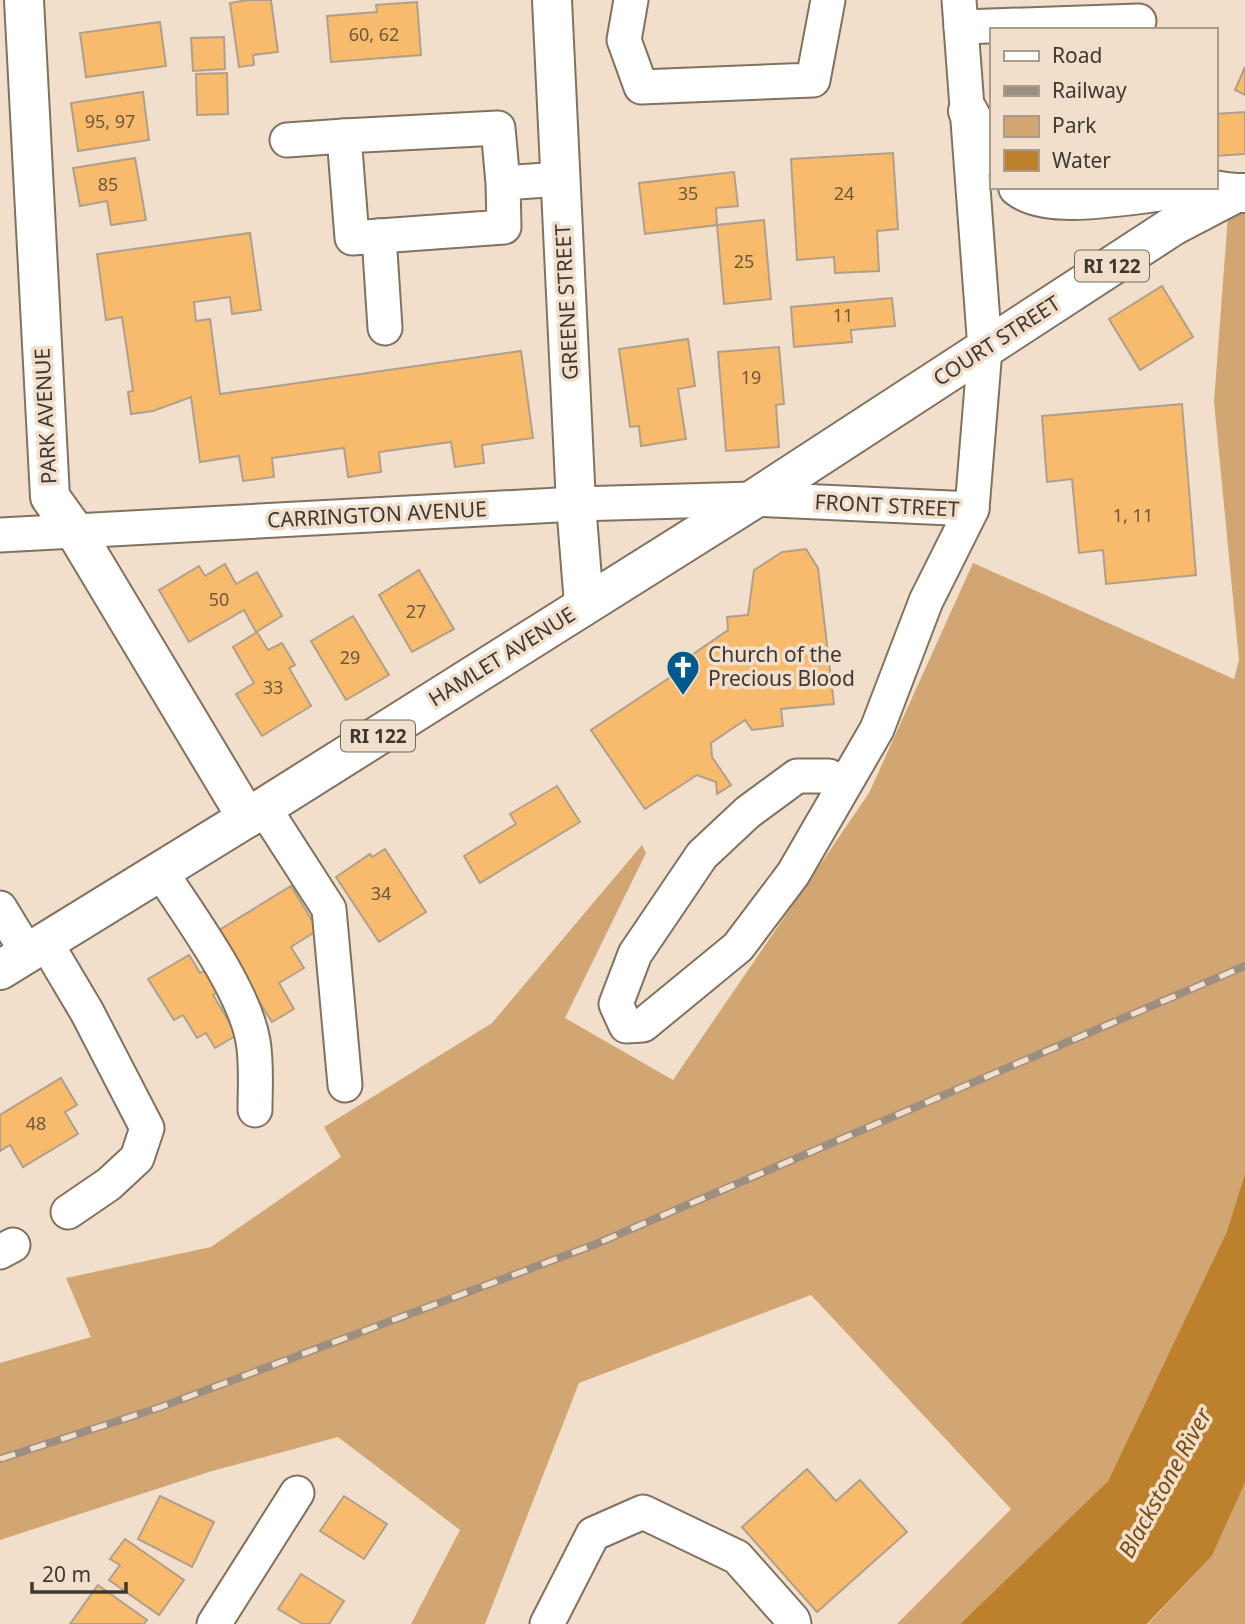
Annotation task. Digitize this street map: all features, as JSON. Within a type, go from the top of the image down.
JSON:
[{"type":"main road","name":"PARK AVENUE","points":[[24,0],[50,497],[76,533],[256,813]]},
{"type":"main road","name":"GREENE STREET","points":[[552,0],[576,504],[584,604]]},
{"type":"main road","points":[[977,118],[990,153]]},
{"type":"main road","points":[[1020,189],[1028,195],[1055,201],[1166,189]]},
{"type":"main road","points":[[1204,189],[1240,193]]},
{"type":"main road","name":"COURT STREET","points":[[754,499],[1173,226],[1240,193]]},
{"type":"main road","name":"HAMLET AVENUE","points":[[25,955],[256,813],[754,499]]},
{"type":"street","points":[[631,0],[624,40],[640,87],[813,80],[828,0]]},
{"type":"street","points":[[960,13],[1139,21]]},
{"type":"street","name":"FRONT STREET","points":[[754,499],[972,509],[985,349],[977,118],[960,13]]},
{"type":"street","points":[[286,140],[344,136],[498,128],[504,227],[352,238],[344,136]]},
{"type":"street","points":[[503,183],[561,179]]},
{"type":"street","points":[[380,236],[385,328]]},
{"type":"street","name":"CARRINGTON AVENUE","points":[[0,536],[576,504],[754,499]]},
{"type":"street","points":[[836,781],[797,776],[748,812],[702,855],[635,954],[616,1004],[626,1026],[643,1025],[738,947],[793,874],[836,781],[877,729],[926,601],[972,509]]},
{"type":"street","points":[[256,813],[329,909],[345,1084]]},
{"type":"street","points":[[161,872],[234,989],[246,1014],[253,1039],[256,1066],[255,1110]]},
{"type":"street","points":[[0,908],[25,955],[87,1012],[148,1128],[137,1158],[110,1184],[68,1212]]},
{"type":"street","points":[[214,1624],[296,1493]]},
{"type":"street","points":[[547,1624],[593,1534],[643,1512],[737,1557],[794,1624]]},
{"type":"green space","points":[[1245,213],[1245,1173],[1227,1231],[1108,1481],[960,1624],[897,1624],[1011,1509],[811,1295],[579,1383],[485,1624],[411,1624],[460,1530],[338,1437],[212,1471],[0,1540],[0,1363],[91,1337],[66,1278],[211,1247],[341,1157],[324,1127],[492,1023],[642,845],[646,853],[565,1018],[673,1080],[869,793],[973,563],[1234,679],[1239,660],[1214,402],[1228,215]]},
{"type":"green space","points":[[1245,1483],[1245,1624],[1148,1624],[1212,1556]]},
{"type":"water","name":"Blackstone River","points":[[1245,1173],[1245,1483],[1212,1556],[1147,1624],[960,1624],[1108,1481],[1227,1231]]},
{"type":"building","points":[[271,0],[278,52],[253,55],[254,65],[239,67],[230,3]]},
{"type":"building","points":[[417,2],[421,55],[331,62],[327,16],[377,12],[376,5]]},
{"type":"building","points":[[160,22],[166,66],[86,77],[80,33]]},
{"type":"building","points":[[224,37],[225,69],[193,71],[191,38]]},
{"type":"building","points":[[1245,67],[1245,95],[1235,90]]},
{"type":"building","points":[[227,73],[228,114],[197,115],[196,74]]},
{"type":"building","points":[[143,92],[149,140],[78,151],[71,103]]},
{"type":"building","points":[[1245,112],[1245,154],[1217,156],[1217,114]]},
{"type":"building","points":[[893,153],[898,229],[877,231],[879,271],[835,273],[834,257],[797,260],[791,159]]},
{"type":"building","points":[[135,158],[146,220],[111,225],[107,201],[80,206],[73,168]]},
{"type":"building","points":[[734,172],[738,206],[716,208],[717,225],[645,234],[639,183]]},
{"type":"building","points":[[764,220],[771,299],[724,304],[717,225]]},
{"type":"building","points":[[250,233],[261,310],[232,314],[230,297],[194,302],[196,321],[210,319],[220,394],[521,351],[533,438],[482,445],[484,463],[455,467],[451,442],[379,452],[381,472],[348,477],[344,448],[272,458],[274,477],[243,481],[239,456],[200,462],[191,397],[153,411],[131,414],[128,392],[133,391],[122,317],[106,320],[97,254]]},
{"type":"building","points":[[1162,286],[1193,337],[1140,370],[1109,319]]},
{"type":"building","points":[[892,298],[895,326],[851,330],[852,342],[794,347],[791,307]]},
{"type":"building","points":[[688,339],[695,386],[678,389],[686,439],[641,446],[639,426],[630,427],[619,349]]},
{"type":"building","points":[[779,347],[784,404],[776,405],[779,447],[726,451],[718,352]]},
{"type":"building","points":[[1182,404],[1196,575],[1106,584],[1103,550],[1079,553],[1072,479],[1047,482],[1042,416]]},
{"type":"building","points":[[806,549],[818,568],[834,704],[781,709],[783,726],[752,730],[745,720],[711,743],[712,757],[731,785],[717,794],[716,782],[697,775],[645,809],[591,730],[690,664],[689,657],[728,630],[727,617],[748,615],[754,570],[782,552]]},
{"type":"building","points":[[225,564],[236,584],[257,572],[282,616],[256,632],[244,610],[189,642],[159,590],[199,566],[205,576]]},
{"type":"building","points":[[419,570],[454,629],[412,652],[379,595]]},
{"type":"building","points":[[353,616],[389,675],[346,700],[311,641]]},
{"type":"building","points":[[257,632],[268,650],[282,643],[295,665],[289,668],[311,706],[262,736],[236,694],[254,683],[233,647]]},
{"type":"building","points":[[557,786],[580,822],[480,883],[464,856],[516,824],[510,814]]},
{"type":"building","points":[[385,849],[426,912],[379,942],[336,877],[370,854],[372,857]]},
{"type":"building","points":[[291,886],[318,930],[291,947],[304,968],[279,983],[294,1009],[272,1022],[216,932]]},
{"type":"building","points":[[189,955],[200,973],[207,969],[220,991],[213,995],[237,1035],[215,1048],[206,1033],[197,1038],[183,1015],[174,1020],[148,979]]},
{"type":"building","points":[[61,1078],[77,1105],[65,1112],[78,1134],[23,1167],[10,1145],[0,1151],[0,1115]]},
{"type":"building","points":[[807,1469],[836,1501],[860,1480],[907,1532],[817,1612],[742,1527]]},
{"type":"building","points":[[160,1496],[214,1522],[192,1567],[138,1539]]},
{"type":"building","points":[[344,1496],[387,1524],[364,1559],[320,1531]]},
{"type":"building","points":[[125,1539],[184,1580],[159,1615],[109,1580],[120,1565],[110,1559]]},
{"type":"building","points":[[301,1574],[344,1601],[329,1624],[303,1624],[278,1609]]},
{"type":"building","points":[[98,1585],[147,1620],[144,1624],[70,1624]]},
{"type":"railway","points":[[0,1459],[161,1407],[596,1244],[1245,966]]},
{"type":"place","name":"Church of the Precious Blood","points":[[683,697]]}]
